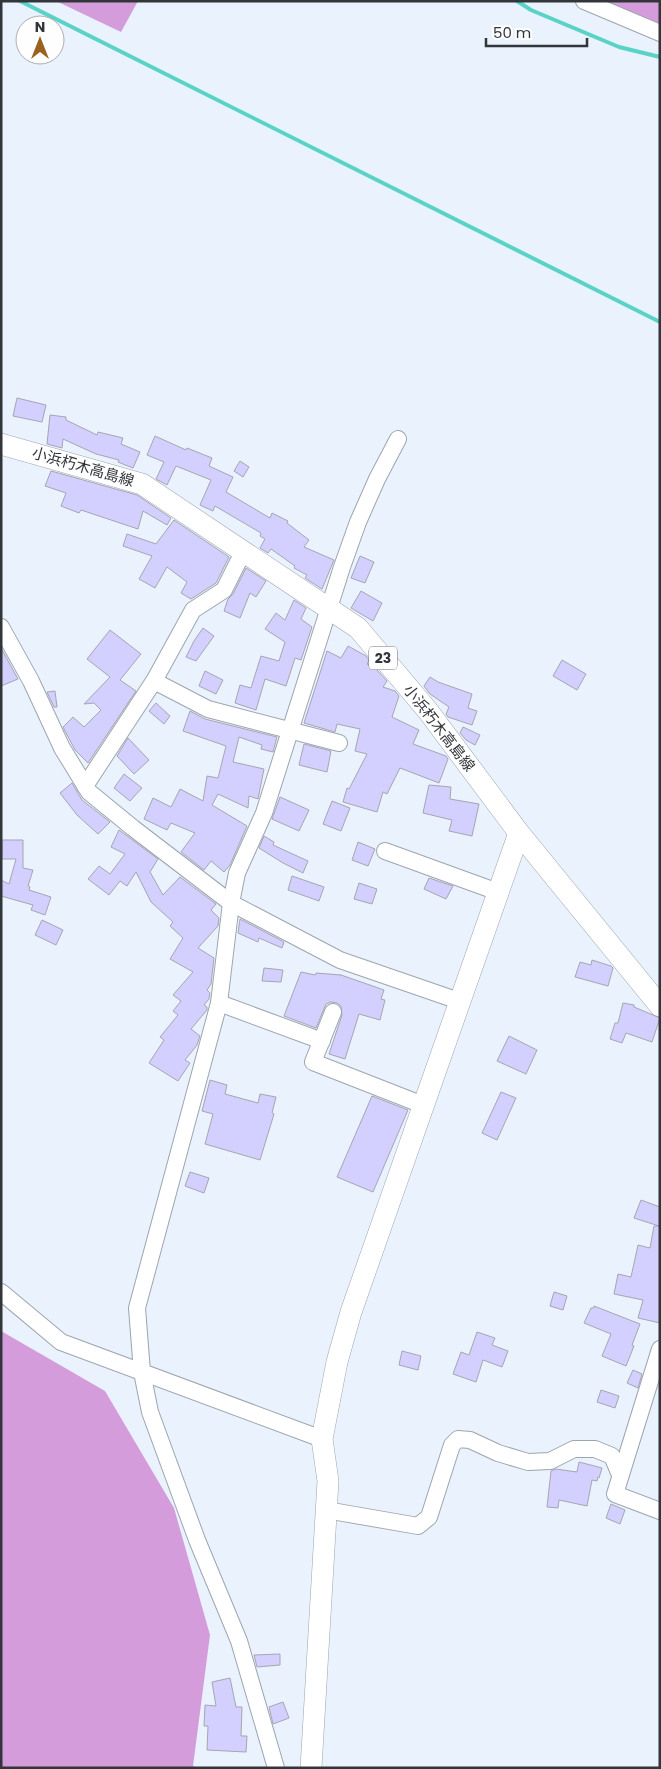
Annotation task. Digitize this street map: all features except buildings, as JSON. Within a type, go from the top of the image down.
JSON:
[{"type":"main road","name":"小浜朽木高島線","points":[[1,444],[142,484],[358,628],[428,711],[519,833],[660,1006]]},
{"type":"main road","points":[[311,1768],[328,1481],[322,1439],[337,1362],[351,1312],[519,833]]},
{"type":"street","points":[[584,1],[660,33]]},
{"type":"street","points":[[276,1768],[239,1641],[197,1540],[154,1421],[142,1372],[137,1308],[219,1003],[231,903],[237,872],[264,813],[358,522],[377,479],[398,439]]},
{"type":"street","points":[[85,786],[154,681],[194,610],[224,590],[243,552]]},
{"type":"street","points":[[1,627],[31,681],[62,748],[85,786],[89,792],[132,828],[231,903],[340,960],[459,1001]]},
{"type":"street","points":[[154,681],[208,709],[339,743]]},
{"type":"street","points":[[385,851],[498,892]]},
{"type":"street","points":[[219,1003],[322,1041]]},
{"type":"street","points":[[333,1012],[313,1062],[423,1106]]},
{"type":"street","points":[[1,1292],[61,1342],[322,1439]]},
{"type":"street","points":[[660,1349],[615,1494],[660,1511]]},
{"type":"street","points":[[326,1510],[418,1526],[429,1517],[452,1445],[458,1439],[470,1440],[498,1453],[528,1462],[550,1461],[574,1449],[595,1449],[612,1456],[620,1474]]},
{"type":"shaded area","points":[[56,1],[138,1],[121,32]]},
{"type":"shaded area","points":[[588,1],[660,1],[660,31]]},
{"type":"shaded area","points":[[1,1331],[105,1391],[174,1508],[210,1635],[193,1766],[196,1768],[1,1768]]},
{"type":"waterway","points":[[20,1],[660,322]]},
{"type":"waterway","points":[[517,1],[531,10],[619,47],[660,57]]}]
